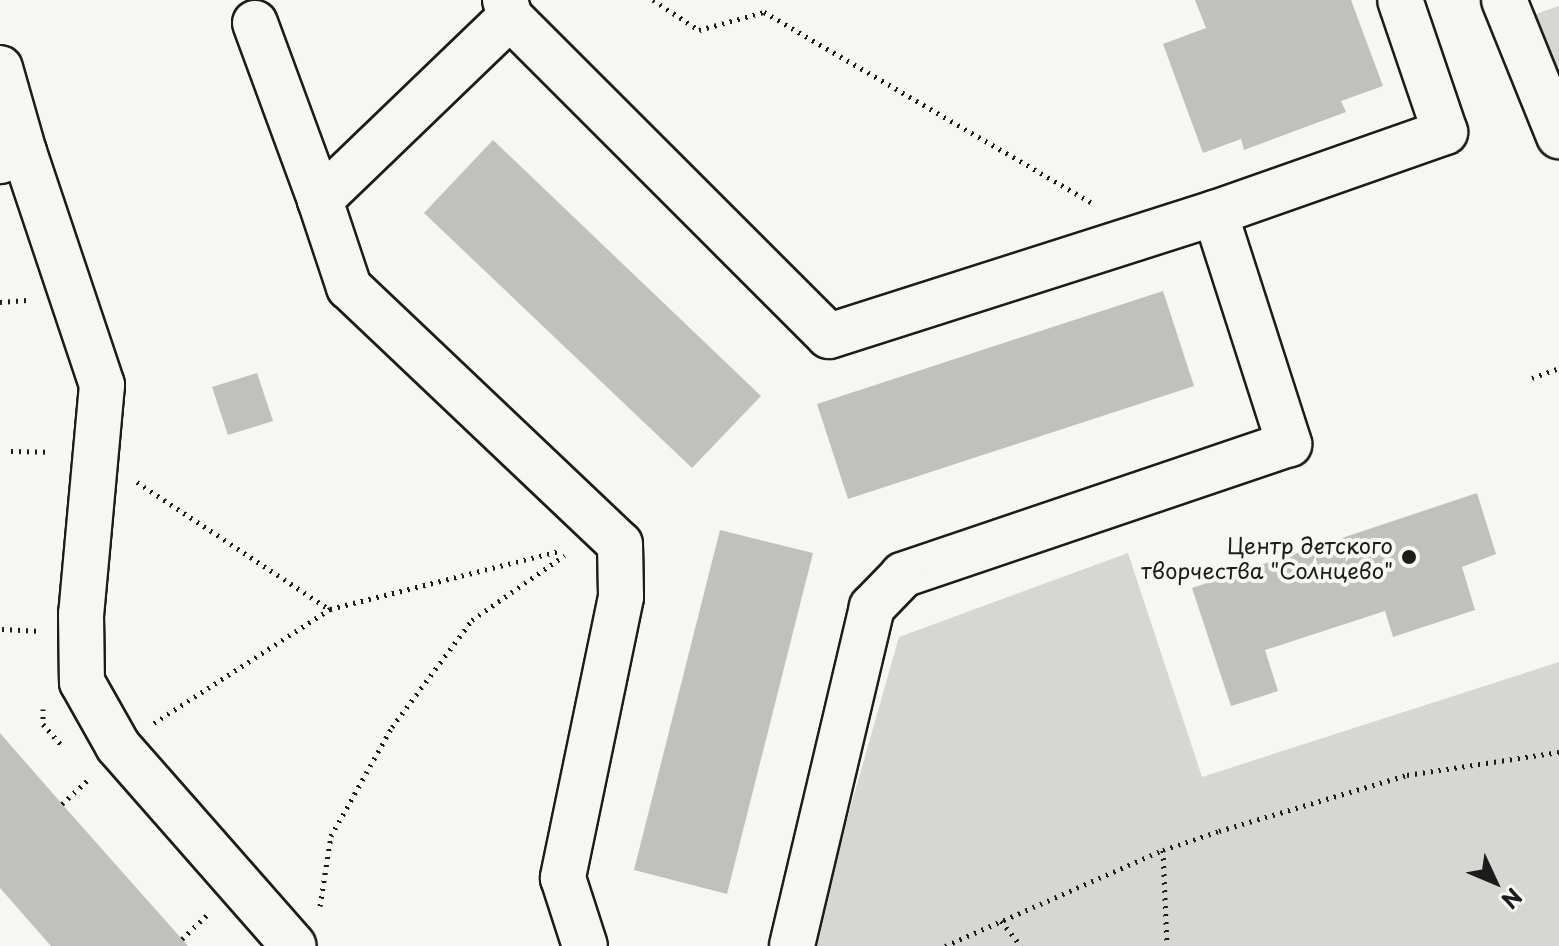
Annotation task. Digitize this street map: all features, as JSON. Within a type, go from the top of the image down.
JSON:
[{"type":"lane","points":[[320,200],[508,8],[829,336],[1215,213],[1445,132],[1400,0]]},
{"type":"lane","points":[[1504,0],[1559,136]]},
{"type":"lane","points":[[255,23],[349,287],[620,544],[621,597],[563,878],[585,946]]},
{"type":"lane","points":[[0,68],[12,157],[102,385],[76,454],[82,682],[104,761],[306,930]]},
{"type":"lane","points":[[792,946],[872,607],[903,575],[1289,444],[1215,213]]},
{"type":"lane","points":[[576,547],[620,544]]},
{"type":"path","points":[[653,0],[699,30],[764,12],[1147,234]]},
{"type":"path","points":[[1532,378],[1559,368]]},
{"type":"path","points":[[11,451],[76,454],[330,609]]},
{"type":"path","points":[[62,804],[104,761],[330,609],[576,547]]},
{"type":"path","points":[[306,930],[331,836],[392,727],[472,620],[576,547]]},
{"type":"path","points":[[2,629],[47,632]]},
{"type":"path","points":[[945,946],[1163,850],[1407,775],[1555,751],[1559,743]]},
{"type":"path","points":[[1163,850],[1167,946]]},
{"type":"path","points":[[182,939],[211,911]]},
{"type":"path","points":[[1001,921],[1021,946]]},
{"type":"shaded area","points":[[1559,6],[1559,106],[1527,17]]},
{"type":"shaded area","points":[[1128,553],[1202,777],[1559,662],[1559,946],[811,946],[899,637]]},
{"type":"building","points":[[1195,0],[1351,0],[1383,86],[1341,101],[1346,112],[1244,150],[1241,139],[1203,153],[1163,44],[1206,28]]},
{"type":"building","points":[[493,140],[761,396],[692,468],[424,213]]},
{"type":"building","points":[[1163,291],[1194,386],[848,499],[817,404]]},
{"type":"building","points":[[257,373],[273,421],[228,435],[212,387]]},
{"type":"building","points":[[1477,493],[1496,554],[1462,567],[1475,610],[1393,637],[1385,611],[1265,650],[1278,691],[1231,706],[1192,588]]},
{"type":"building","points":[[720,530],[813,553],[727,894],[634,870]]},
{"type":"building","points":[[0,733],[188,946],[51,946],[0,888]]},
{"type":"place","name":"Центр детского творчества \"Солнцево\"","points":[[1409,557]]}]
